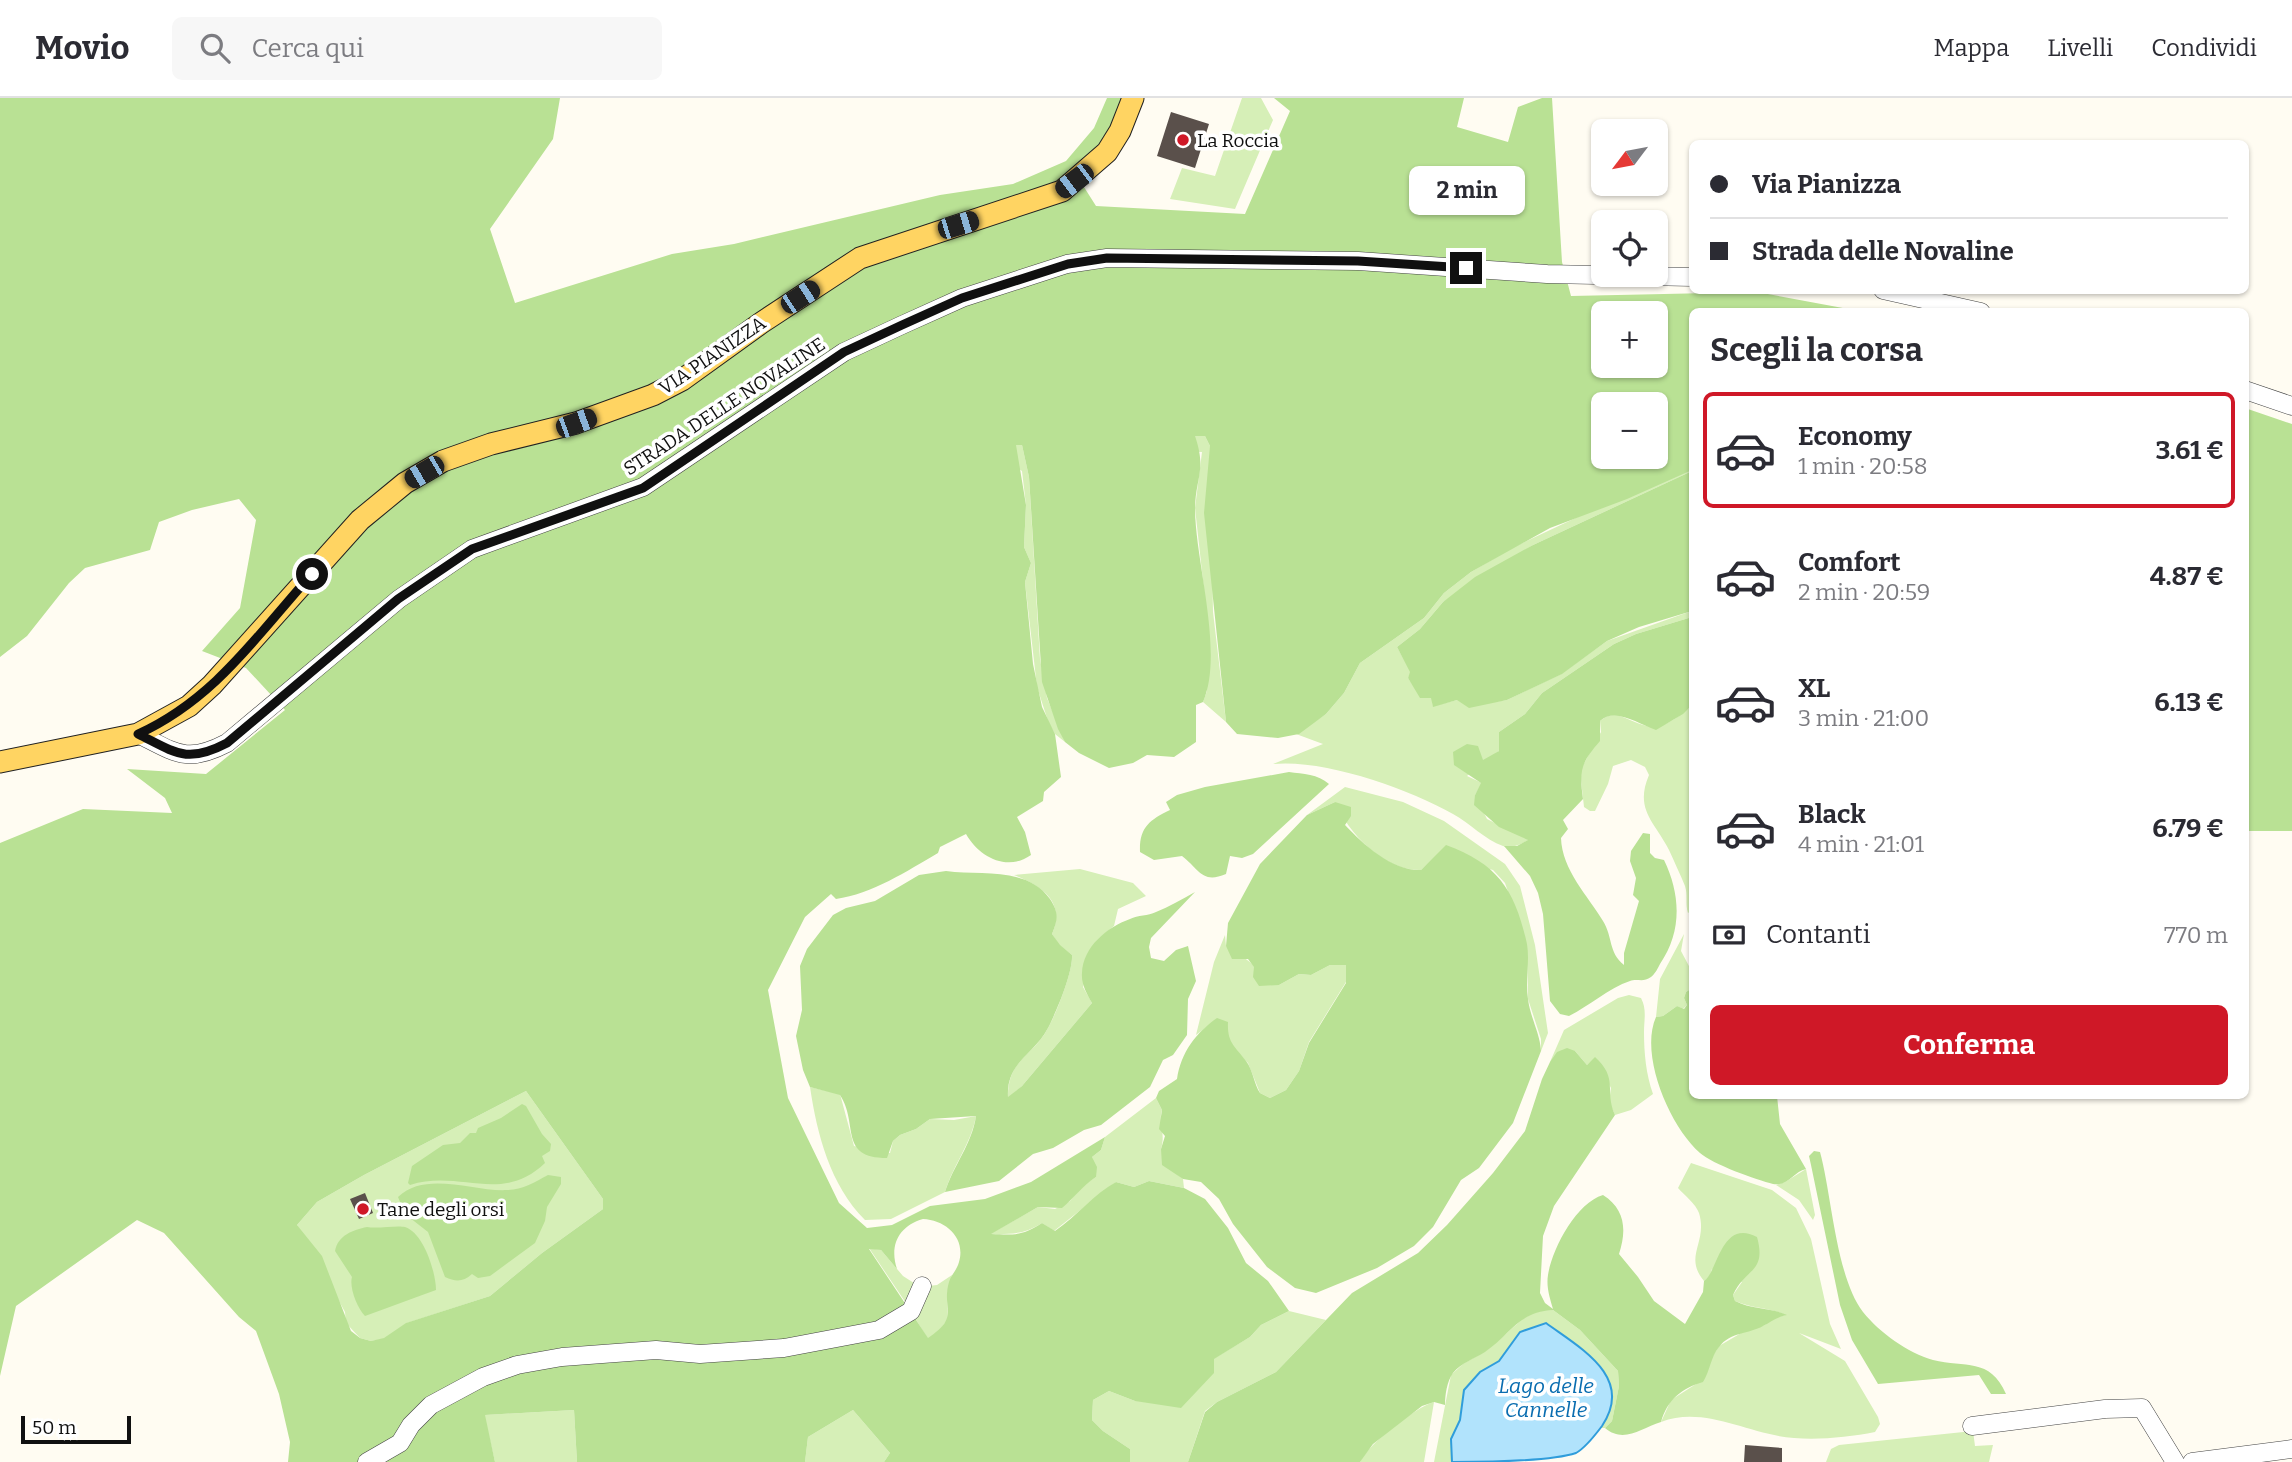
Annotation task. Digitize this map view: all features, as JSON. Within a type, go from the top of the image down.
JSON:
[{"type":"main road","name":"VIA PIANIZZA","points":[[0,762],[138,734],[189,706],[212,685],[360,520],[405,483],[443,461],[479,448],[576,423],[653,395],[681,380],[860,258],[1062,191],[1107,152],[1120,131],[1133,98]]},
{"type":"street","name":"STRADA DELLE NOVALINE","points":[[138,734],[180,754],[204,755],[227,743],[398,599],[472,549],[643,488],[844,352],[962,298],[1068,264],[1107,258],[1358,261],[1547,274],[1689,277]]},
{"type":"street","points":[[1901,294],[1963,308]]},
{"type":"street","points":[[2249,391],[2292,405]]},
{"type":"street","points":[[367,1462],[400,1443],[411,1425],[431,1405],[483,1377],[517,1365],[562,1357],[656,1350],[700,1354],[784,1348],[879,1330],[911,1311],[922,1286]]},
{"type":"street","points":[[1972,1426],[2105,1409],[2142,1408],[2175,1462]]},
{"type":"street","points":[[2192,1462],[2292,1449]]},
{"type":"green space","points":[[0,98],[560,98],[553,139],[490,229],[515,303],[672,254],[734,244],[940,195],[1013,184],[1066,161],[1094,128],[1107,98],[1124,98],[1114,128],[1077,176],[1096,206],[1245,214],[1290,111],[1274,98],[1464,98],[1457,127],[1508,142],[1518,107],[1542,98],[1552,98],[1562,262],[1571,296],[1768,294],[1843,308],[1689,308],[1689,471],[1627,499],[1550,528],[1471,572],[1444,593],[1424,618],[1360,663],[1344,693],[1326,714],[1299,734],[1278,738],[1237,734],[1226,722],[1204,513],[1210,446],[1205,436],[1195,436],[1200,458],[1195,499],[1196,532],[1211,659],[1209,682],[1203,702],[1196,705],[1196,742],[1174,757],[1147,755],[1133,763],[1109,768],[1079,753],[1065,742],[1042,682],[1029,477],[1022,445],[1016,445],[1026,505],[1024,547],[1031,563],[1025,582],[1033,664],[1042,707],[1055,734],[1061,777],[1044,792],[1043,801],[1017,817],[1025,832],[1031,855],[1013,862],[994,860],[978,849],[966,834],[940,847],[938,853],[876,887],[836,899],[831,894],[805,917],[768,990],[788,1098],[839,1203],[867,1228],[892,1225],[930,1206],[985,1199],[1031,1182],[1105,1137],[1101,1150],[1092,1157],[1097,1167],[1096,1177],[1062,1208],[1038,1207],[991,1234],[1018,1234],[1042,1223],[1055,1231],[1116,1182],[1134,1187],[1149,1181],[1184,1188],[1205,1199],[1228,1228],[1246,1263],[1268,1281],[1289,1311],[1261,1325],[1250,1337],[1214,1359],[1214,1373],[1181,1408],[1135,1401],[1109,1391],[1093,1400],[1092,1420],[1130,1449],[1130,1462],[884,1462],[890,1453],[853,1410],[808,1437],[805,1462],[577,1462],[574,1410],[485,1415],[495,1462],[288,1462],[290,1442],[279,1394],[256,1331],[239,1317],[164,1233],[137,1220],[16,1306],[0,1376],[0,843],[83,809],[172,813],[165,798],[127,769],[206,774],[285,710],[246,668],[202,651],[240,608],[256,520],[239,499],[192,510],[159,522],[150,550],[85,568],[69,583],[27,636],[0,657]],"holes":[[[526,1091],[603,1199],[603,1209],[542,1253],[490,1296],[406,1323],[384,1338],[371,1341],[360,1338],[351,1331],[322,1256],[297,1225],[317,1202]],[[931,1220],[952,1232],[960,1245],[960,1253],[947,1292],[947,1318],[928,1338],[869,1249],[881,1250],[897,1269],[895,1244],[902,1232],[915,1222]]]},
{"type":"green space","points":[[1242,98],[1261,98],[1273,120],[1235,209],[1170,199],[1182,168],[1215,176]]},
{"type":"green space","points":[[2249,409],[2292,424],[2292,831],[2249,831]]},
{"type":"green space","points":[[1030,425],[1591,456],[1591,469],[1668,469],[1668,458],[1689,459],[1689,472],[1533,545],[1443,602],[1420,629],[1397,647],[1411,672],[1408,678],[1417,691],[1432,698],[1433,706],[1457,700],[1488,703],[1507,700],[1561,674],[1607,641],[1689,612],[1689,618],[1636,634],[1614,644],[1542,693],[1525,714],[1499,732],[1499,751],[1467,776],[1482,783],[1475,795],[1487,819],[1529,840],[1506,847],[1490,840],[1453,814],[1389,785],[1316,766],[1273,764],[1323,744],[1296,734],[1326,714],[1344,693],[1360,663],[1424,618],[1444,593],[1471,572],[1514,547],[1582,515],[1205,436],[1210,446],[1213,612],[1226,722],[1203,702],[1207,691],[1206,608],[1195,508],[1202,452],[1022,445],[1029,477],[1040,659],[1047,698],[1065,742],[1055,734],[1048,721],[1037,687],[1025,582],[1031,563],[1024,547],[1026,505],[1022,471],[976,441]]},
{"type":"green space","points":[[1689,472],[1689,612],[1639,627],[1607,641],[1562,674],[1507,700],[1469,708],[1457,700],[1433,707],[1431,698],[1420,698],[1408,678],[1410,672],[1397,647],[1420,629],[1443,602],[1475,577],[1533,545]]},
{"type":"green space","points":[[1689,618],[1689,708],[1656,730],[1620,716],[1606,717],[1600,721],[1600,741],[1583,767],[1583,799],[1563,820],[1568,829],[1561,838],[1562,850],[1571,872],[1603,921],[1615,955],[1624,965],[1624,953],[1639,901],[1633,895],[1636,878],[1630,861],[1631,851],[1643,833],[1650,834],[1650,853],[1655,858],[1664,860],[1674,887],[1677,913],[1675,926],[1667,952],[1651,977],[1622,984],[1569,1016],[1560,1014],[1550,1001],[1543,914],[1538,893],[1530,876],[1504,846],[1517,846],[1528,840],[1499,827],[1474,805],[1481,783],[1454,765],[1453,752],[1467,744],[1478,746],[1483,760],[1499,751],[1499,732],[1525,714],[1542,693],[1614,644],[1636,634]]},
{"type":"green space","points":[[1689,707],[1688,913],[1685,886],[1645,807],[1645,787],[1649,775],[1645,767],[1631,760],[1613,766],[1595,811],[1584,807],[1580,771],[1601,732],[1600,721],[1606,717],[1617,715],[1653,727],[1677,717]]},
{"type":"green space","points":[[1289,772],[1315,776],[1329,784],[1253,854],[1242,858],[1230,856],[1226,874],[1218,877],[1206,876],[1182,856],[1154,860],[1140,852],[1141,837],[1147,826],[1156,817],[1170,810],[1166,802],[1177,795],[1205,787]]},
{"type":"green space","points":[[1345,787],[1403,802],[1444,821],[1505,864],[1520,886],[1535,945],[1548,1033],[1541,1051],[1541,1039],[1528,999],[1527,946],[1505,883],[1493,870],[1438,854],[1421,870],[1394,864],[1381,857],[1359,838],[1335,802],[1307,815]]},
{"type":"green space","points":[[1335,802],[1351,807],[1351,816],[1345,825],[1361,841],[1389,861],[1421,870],[1446,845],[1479,861],[1501,881],[1517,908],[1527,944],[1528,999],[1541,1051],[1513,1123],[1479,1168],[1461,1180],[1433,1227],[1414,1246],[1377,1268],[1316,1293],[1295,1288],[1267,1267],[1233,1224],[1219,1199],[1201,1182],[1183,1179],[1162,1165],[1161,1149],[1165,1136],[1159,1129],[1162,1110],[1156,1098],[1159,1091],[1177,1079],[1182,1060],[1191,1044],[1202,1030],[1217,1018],[1228,1022],[1230,1040],[1248,1065],[1260,1093],[1270,1098],[1286,1090],[1299,1071],[1309,1043],[1346,983],[1346,965],[1330,965],[1311,975],[1299,974],[1279,985],[1259,986],[1253,977],[1254,967],[1248,959],[1232,959],[1226,946],[1228,923],[1260,864],[1307,815]]},
{"type":"green space","points":[[1080,869],[1133,883],[1146,896],[1118,909],[1114,926],[1097,940],[1083,987],[1092,1003],[1022,1086],[1008,1098],[1009,1085],[1016,1066],[1042,1038],[1056,1012],[1072,962],[1072,955],[1059,945],[1052,934],[1056,923],[1054,904],[1034,884],[1014,875]]},
{"type":"green space","points":[[946,871],[1002,874],[1029,881],[1050,899],[1056,912],[1052,934],[1072,955],[1067,981],[1056,1012],[1042,1037],[1011,1075],[1008,1097],[1022,1086],[1092,1003],[1082,981],[1083,964],[1098,939],[1113,927],[1161,910],[1195,892],[1151,938],[1149,947],[1151,958],[1164,961],[1176,950],[1188,946],[1196,981],[1188,999],[1187,1035],[1173,1055],[1163,1060],[1150,1087],[1101,1125],[1084,1130],[1053,1148],[1033,1154],[999,1181],[945,1192],[971,1136],[976,1116],[930,1119],[893,1141],[887,1158],[862,1152],[852,1137],[840,1095],[810,1087],[803,1070],[796,1036],[802,1010],[800,966],[807,949],[833,915],[846,908],[875,901],[919,875]]},
{"type":"green space","points":[[1684,934],[1681,951],[1689,966],[1689,990],[1684,998],[1687,1005],[1683,1009],[1677,1006],[1663,1016],[1656,1017],[1660,979]]},
{"type":"green space","points":[[1225,935],[1226,946],[1279,985],[1299,974],[1311,975],[1330,965],[1346,965],[1346,982],[1309,1042],[1299,1071],[1286,1090],[1270,1098],[1260,1093],[1248,1063],[1234,1050],[1217,1019],[1196,1035],[1214,962]]},
{"type":"green space","points":[[1689,990],[1689,1099],[1777,1099],[1780,1124],[1806,1169],[1787,1181],[1773,1184],[1724,1167],[1706,1157],[1689,1141],[1668,1109],[1660,1090],[1651,1051],[1652,1033],[1656,1017],[1663,1016],[1677,1006],[1684,1009],[1687,1005],[1684,998]]},
{"type":"green space","points":[[1629,995],[1641,998],[1644,1006],[1645,1056],[1653,1094],[1631,1110],[1615,1115],[1609,1102],[1611,1088],[1595,1058],[1587,1065],[1575,1051],[1550,1062],[1564,1030],[1618,998]]},
{"type":"green space","points":[[1567,1048],[1575,1051],[1587,1065],[1595,1057],[1602,1065],[1609,1078],[1615,1115],[1554,1206],[1543,1236],[1540,1293],[1545,1303],[1553,1309],[1548,1279],[1550,1264],[1560,1240],[1584,1207],[1603,1195],[1620,1213],[1623,1237],[1619,1254],[1654,1301],[1685,1324],[1703,1292],[1704,1281],[1722,1248],[1728,1240],[1745,1233],[1757,1237],[1759,1257],[1757,1264],[1733,1295],[1735,1301],[1787,1315],[1723,1342],[1714,1355],[1703,1382],[1676,1396],[1667,1407],[1661,1422],[1626,1435],[1612,1433],[1605,1428],[1612,1421],[1619,1386],[1618,1371],[1580,1330],[1553,1310],[1523,1319],[1485,1352],[1460,1366],[1449,1380],[1445,1405],[1434,1402],[1422,1406],[1373,1444],[1360,1462],[1188,1462],[1205,1412],[1217,1402],[1276,1372],[1352,1293],[1418,1253],[1447,1225],[1493,1173],[1525,1131],[1550,1062],[1557,1052]]},
{"type":"green space","points":[[810,1087],[840,1094],[854,1146],[890,1153],[893,1141],[900,1135],[916,1129],[930,1119],[954,1120],[976,1116],[945,1192],[891,1219],[865,1220],[834,1175],[821,1141]]},
{"type":"green space","points":[[526,1091],[603,1199],[603,1209],[542,1253],[490,1296],[407,1323],[384,1339],[371,1341],[360,1338],[346,1323],[345,1312],[297,1225],[317,1202]]},
{"type":"green space","points":[[1156,1098],[1162,1110],[1161,1149],[1174,1172],[1183,1179],[1184,1188],[1149,1181],[1134,1187],[1116,1182],[1054,1231],[1042,1223],[1023,1232],[990,1234],[1038,1207],[1055,1209],[1070,1201],[1082,1186],[1096,1177],[1092,1157],[1101,1150],[1105,1137]]},
{"type":"green space","points":[[522,1104],[551,1144],[550,1151],[542,1156],[545,1163],[529,1175],[512,1182],[496,1184],[446,1181],[410,1185],[408,1183],[412,1166],[443,1145],[460,1143],[470,1133],[476,1133],[478,1128],[501,1118]]},
{"type":"green space","points":[[1814,1151],[1820,1152],[1841,1258],[1854,1297],[1863,1312],[1886,1335],[1914,1352],[1933,1360],[1984,1369],[2000,1382],[2006,1394],[1991,1394],[1979,1375],[1878,1384],[1852,1340],[1840,1305],[1809,1156]]},
{"type":"green space","points":[[1691,1163],[1772,1190],[1796,1208],[1811,1239],[1830,1324],[1841,1349],[1799,1333],[1845,1361],[1878,1417],[1880,1424],[1875,1432],[1804,1439],[1777,1436],[1711,1419],[1694,1417],[1661,1422],[1671,1400],[1696,1384],[1719,1346],[1748,1329],[1765,1325],[1769,1320],[1785,1315],[1735,1301],[1733,1295],[1742,1282],[1712,1269],[1709,1278],[1704,1281],[1698,1272],[1696,1256],[1701,1233],[1699,1213],[1678,1188]]},
{"type":"green space","points":[[1806,1169],[1815,1215],[1813,1220],[1799,1200],[1776,1185]]},
{"type":"green space","points":[[548,1175],[561,1177],[561,1184],[547,1207],[545,1221],[535,1243],[490,1276],[478,1278],[472,1274],[459,1280],[445,1277],[428,1232],[405,1214],[398,1197],[409,1189],[436,1183],[513,1190]]},
{"type":"green space","points":[[367,1227],[405,1227],[412,1231],[428,1254],[436,1290],[365,1316],[354,1297],[352,1277],[335,1251],[343,1237]]},
{"type":"green space","points":[[869,1248],[881,1250],[903,1276],[917,1285],[908,1306]]},
{"type":"green space","points":[[952,1275],[947,1294],[948,1319],[939,1331],[928,1339],[913,1315],[928,1286],[937,1285]]},
{"type":"green space","name":"Lago delle Cannelle","points":[[1553,1310],[1580,1330],[1618,1371],[1619,1386],[1612,1421],[1605,1428],[1600,1428],[1601,1423],[1462,1462],[1434,1462],[1451,1375],[1463,1364],[1487,1350],[1524,1318],[1537,1311]]},
{"type":"green space","points":[[1289,1311],[1326,1320],[1276,1372],[1217,1402],[1205,1411],[1188,1462],[1130,1462],[1130,1449],[1092,1420],[1093,1400],[1109,1391],[1135,1401],[1213,1359],[1250,1337],[1261,1325]]},
{"type":"green space","points":[[1434,1402],[1424,1462],[1360,1462],[1372,1446],[1393,1427]]},
{"type":"green space","points":[[574,1410],[577,1462],[495,1462],[484,1415]]},
{"type":"green space","points":[[853,1410],[890,1453],[884,1462],[805,1462],[808,1437]]},
{"type":"green space","points":[[1973,1431],[1975,1446],[1993,1445],[1989,1462],[1826,1462],[1831,1449],[1839,1445]]},
{"type":"water","name":"Lago delle Cannelle","points":[[1546,1323],[1587,1354],[1608,1378],[1612,1393],[1610,1409],[1602,1426],[1579,1451],[1564,1456],[1516,1461],[1452,1462],[1451,1439],[1460,1420],[1464,1390],[1480,1372],[1499,1361],[1520,1332]]},
{"type":"building","name":"La Roccia","points":[[1171,112],[1209,124],[1195,168],[1157,156]]},
{"type":"building","name":"Tane degli orsi","points":[[365,1193],[373,1213],[359,1219],[350,1199]]},
{"type":"building","points":[[1745,1445],[1782,1448],[1782,1462],[1744,1462]]},
{"type":"place","name":"La Roccia","points":[[1183,140]]},
{"type":"place","name":"Tane degli orsi","points":[[363,1209]]},
{"type":"route","points":[[312,574],[212,685],[189,706],[138,734],[180,754],[204,755],[227,743],[398,599],[472,549],[643,488],[679,461],[844,352],[962,298],[1068,264],[1107,258],[1358,261],[1466,268]]}]
